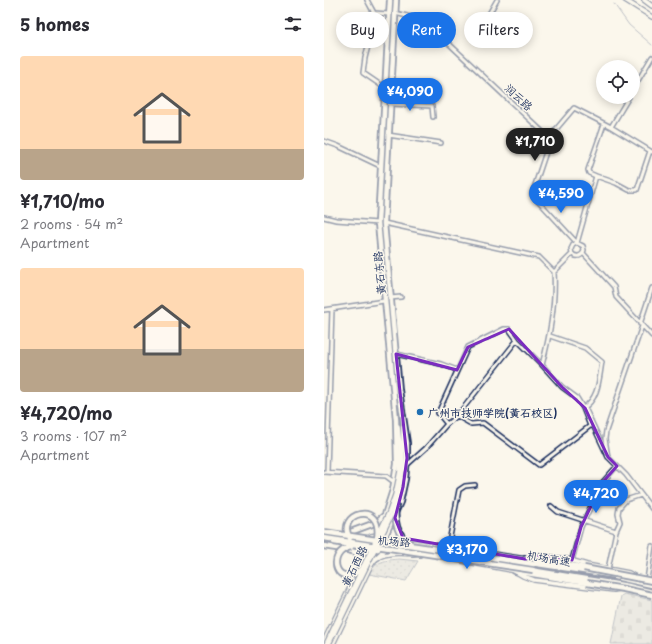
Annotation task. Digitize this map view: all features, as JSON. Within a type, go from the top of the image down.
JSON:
[{"type":"highway","name":"黄石东路","points":[[389,14],[390,0]]},
{"type":"highway","name":"黄石东路","points":[[396,0],[384,223],[402,419]]},
{"type":"highway","name":"黄石东路","points":[[387,48],[378,223],[396,420]]},
{"type":"highway","points":[[380,539],[387,530],[401,497],[406,465],[407,443],[402,419]]},
{"type":"highway","points":[[324,532],[342,535],[375,523],[385,515],[394,483],[397,458],[396,420]]},
{"type":"highway","points":[[396,504],[395,518],[397,530],[405,540],[416,547]]},
{"type":"highway","points":[[363,567],[356,574],[348,576],[339,573],[334,566],[334,558],[339,550],[356,544],[348,535],[347,527],[351,518],[359,514],[371,516],[376,522],[380,539]]},
{"type":"highway","points":[[385,515],[387,518],[393,517]]},
{"type":"highway","points":[[380,526],[382,531],[387,530]]},
{"type":"highway","name":"机场高速","points":[[324,532],[652,583]]},
{"type":"highway","points":[[339,549],[343,544],[342,535]]},
{"type":"highway","name":"机场路","points":[[324,538],[356,544],[470,557]]},
{"type":"highway","name":"机场高速","points":[[324,538],[585,578],[652,591]]},
{"type":"highway","points":[[324,546],[361,555],[369,560],[381,555],[385,548],[386,541],[380,539]]},
{"type":"highway","name":"机场路","points":[[356,544],[416,547],[470,557],[510,563],[538,564],[652,583]]},
{"type":"highway","points":[[524,559],[561,563],[652,583]]},
{"type":"highway","name":"机场路","points":[[510,563],[535,571],[652,591]]},
{"type":"highway","points":[[515,572],[624,589],[652,596]]},
{"type":"main road","points":[[627,0],[652,17]]},
{"type":"main road","points":[[644,0],[652,6]]},
{"type":"main road","name":"黄石东路","points":[[380,539],[396,504],[401,471],[402,419]]},
{"type":"main road","name":"黄石东路","points":[[380,539],[401,471],[400,447],[396,420]]},
{"type":"main road","points":[[324,641],[363,560],[360,546],[365,539],[375,533],[385,515]]},
{"type":"main road","points":[[342,535],[365,539]]},
{"type":"main road","points":[[371,536],[377,535],[380,539],[422,543],[524,559],[538,564]]},
{"type":"main road","name":"黄石西路","points":[[326,644],[363,567],[380,539]]},
{"type":"main road","name":"黄石西路","points":[[329,644],[380,539]]},
{"type":"main road","points":[[421,555],[420,551],[422,543]]},
{"type":"main road","points":[[333,644],[372,562],[378,557],[385,555],[421,555],[515,572],[529,578],[555,583],[614,590],[628,586]]},
{"type":"main road","points":[[510,563],[534,556],[546,556],[572,560],[587,565],[629,573],[640,581]]},
{"type":"main road","points":[[515,572],[535,571]]},
{"type":"main road","points":[[357,573],[365,577]]},
{"type":"street","points":[[367,0],[373,12]]},
{"type":"street","points":[[490,12],[497,0]]},
{"type":"street","name":"润云路","points":[[395,13],[428,23],[545,134],[552,134]]},
{"type":"street","points":[[368,48],[364,74],[385,88]]},
{"type":"street","points":[[640,77],[652,57]]},
{"type":"street","points":[[390,104],[432,106],[433,117]]},
{"type":"street","points":[[611,127],[624,104]]},
{"type":"street","points":[[604,124],[588,170],[589,173],[616,183],[629,190],[638,190],[651,152],[611,127],[574,108],[552,134],[532,194],[577,243],[583,246],[583,253],[614,287],[616,297],[652,336]]},
{"type":"street","points":[[388,135],[442,142]]},
{"type":"street","points":[[324,141],[380,166]]},
{"type":"street","points":[[572,254],[571,249],[572,246],[577,243],[596,176]]},
{"type":"street","points":[[324,217],[336,220],[378,223]]},
{"type":"street","points":[[384,223],[539,257],[554,272],[555,286],[550,336],[542,365]]},
{"type":"street","points":[[572,254],[577,256],[583,253]]},
{"type":"street","points":[[554,272],[572,254]]},
{"type":"street","points":[[608,457],[605,439],[606,431],[652,288]]},
{"type":"street","points":[[390,298],[401,297]]},
{"type":"street","points":[[324,310],[384,301]]},
{"type":"street","points":[[332,309],[326,472],[386,476],[394,483]]},
{"type":"street","points":[[447,424],[438,414],[468,347],[504,329],[509,329],[517,340],[562,386],[577,398],[584,408],[608,457],[626,474],[652,509]]},
{"type":"street","points":[[550,336],[585,348],[602,362],[598,387],[593,399],[584,408]]},
{"type":"street","points":[[406,465],[457,416],[517,340]]},
{"type":"street","points":[[396,354],[442,364],[457,370]]},
{"type":"street","points":[[324,366],[329,366]]},
{"type":"street","points":[[457,416],[471,424],[483,423],[539,466],[590,426],[584,408]]},
{"type":"street","points":[[324,421],[329,422]]},
{"type":"street","points":[[572,560],[581,527],[602,483],[617,466]]},
{"type":"street","points":[[448,547],[459,490],[465,486],[475,485]]},
{"type":"street","points":[[608,569],[616,531],[620,522],[618,514],[619,508],[626,500],[641,495]]},
{"type":"street","points":[[552,506],[558,512],[616,531]]},
{"type":"street","points":[[646,582],[652,546]]},
{"type":"highlighted area","points":[[509,329],[562,387],[585,408],[608,457],[617,466],[602,483],[581,527],[572,560],[541,556],[525,559],[403,538],[395,518],[403,487],[407,458],[396,354],[457,370],[468,347]]},
{"type":"green space","points":[[399,559],[418,561],[406,581],[369,574],[374,566],[381,562]]},
{"type":"green space","points":[[624,594],[652,600],[652,644],[611,644],[621,596]]},
{"type":"waterway","points":[[614,4],[629,25],[652,45]]},
{"type":"place","name":"广州市技师学院(黄石校区)","points":[[420,412]]}]
